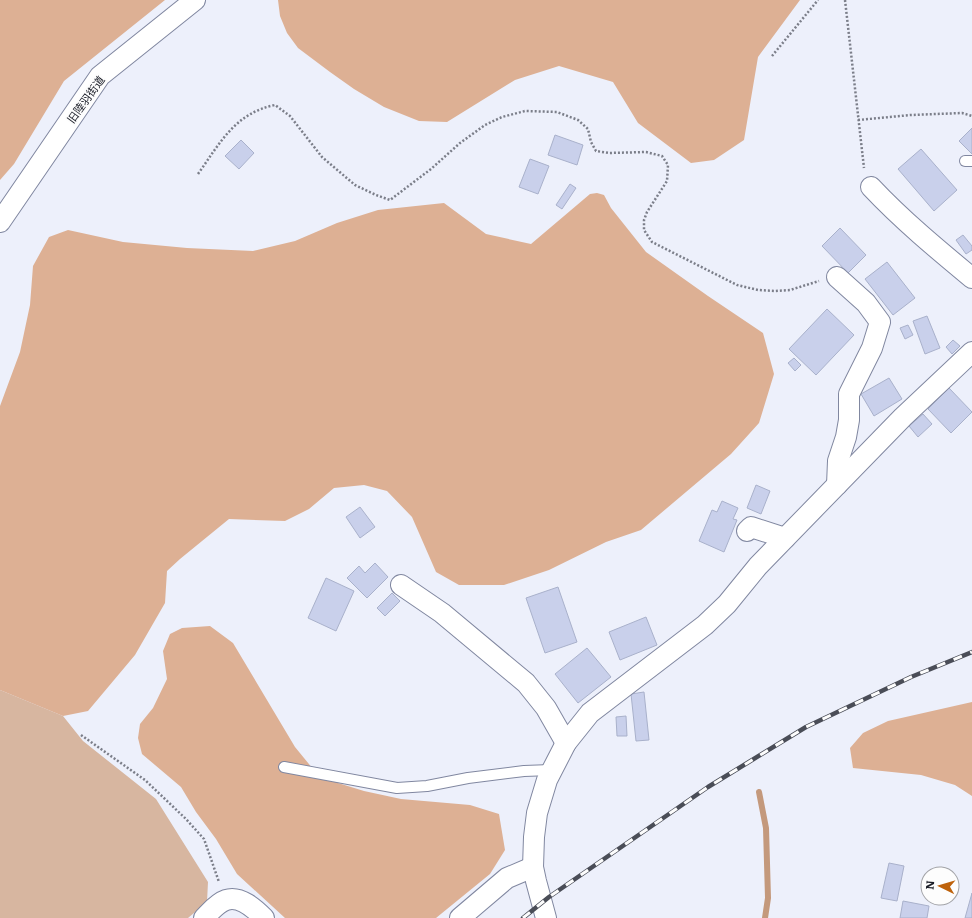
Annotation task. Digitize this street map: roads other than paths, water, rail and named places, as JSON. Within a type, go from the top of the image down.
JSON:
[{"type":"street","name":"旧陸羽街道","points":[[0,222],[100,76],[195,0]]},
{"type":"street","points":[[871,187],[934,247],[972,278]]},
{"type":"street","points":[[837,485],[838,461],[846,437],[849,420],[849,394],[872,348],[880,322],[866,302],[838,277]]},
{"type":"street","points":[[546,918],[533,866],[537,813],[551,770],[566,743],[590,713],[705,625],[727,604],[758,566],[785,538],[903,417],[972,352]]},
{"type":"street","points":[[747,531],[750,527],[785,538]]},
{"type":"street","points":[[401,584],[442,613],[526,682],[546,708],[566,743]]},
{"type":"street","points":[[460,918],[507,878],[533,866]]},
{"type":"street","points":[[204,918],[216,906],[226,900],[240,900],[264,918]]},
{"type":"lane","points":[[284,767],[397,788],[427,786],[468,778],[517,772],[551,770]]},
{"type":"waterway","points":[[759,792],[766,828],[768,898],[765,918]]},
{"type":"railway","points":[[523,918],[549,897],[708,787],[806,727],[911,677],[972,652]]}]
